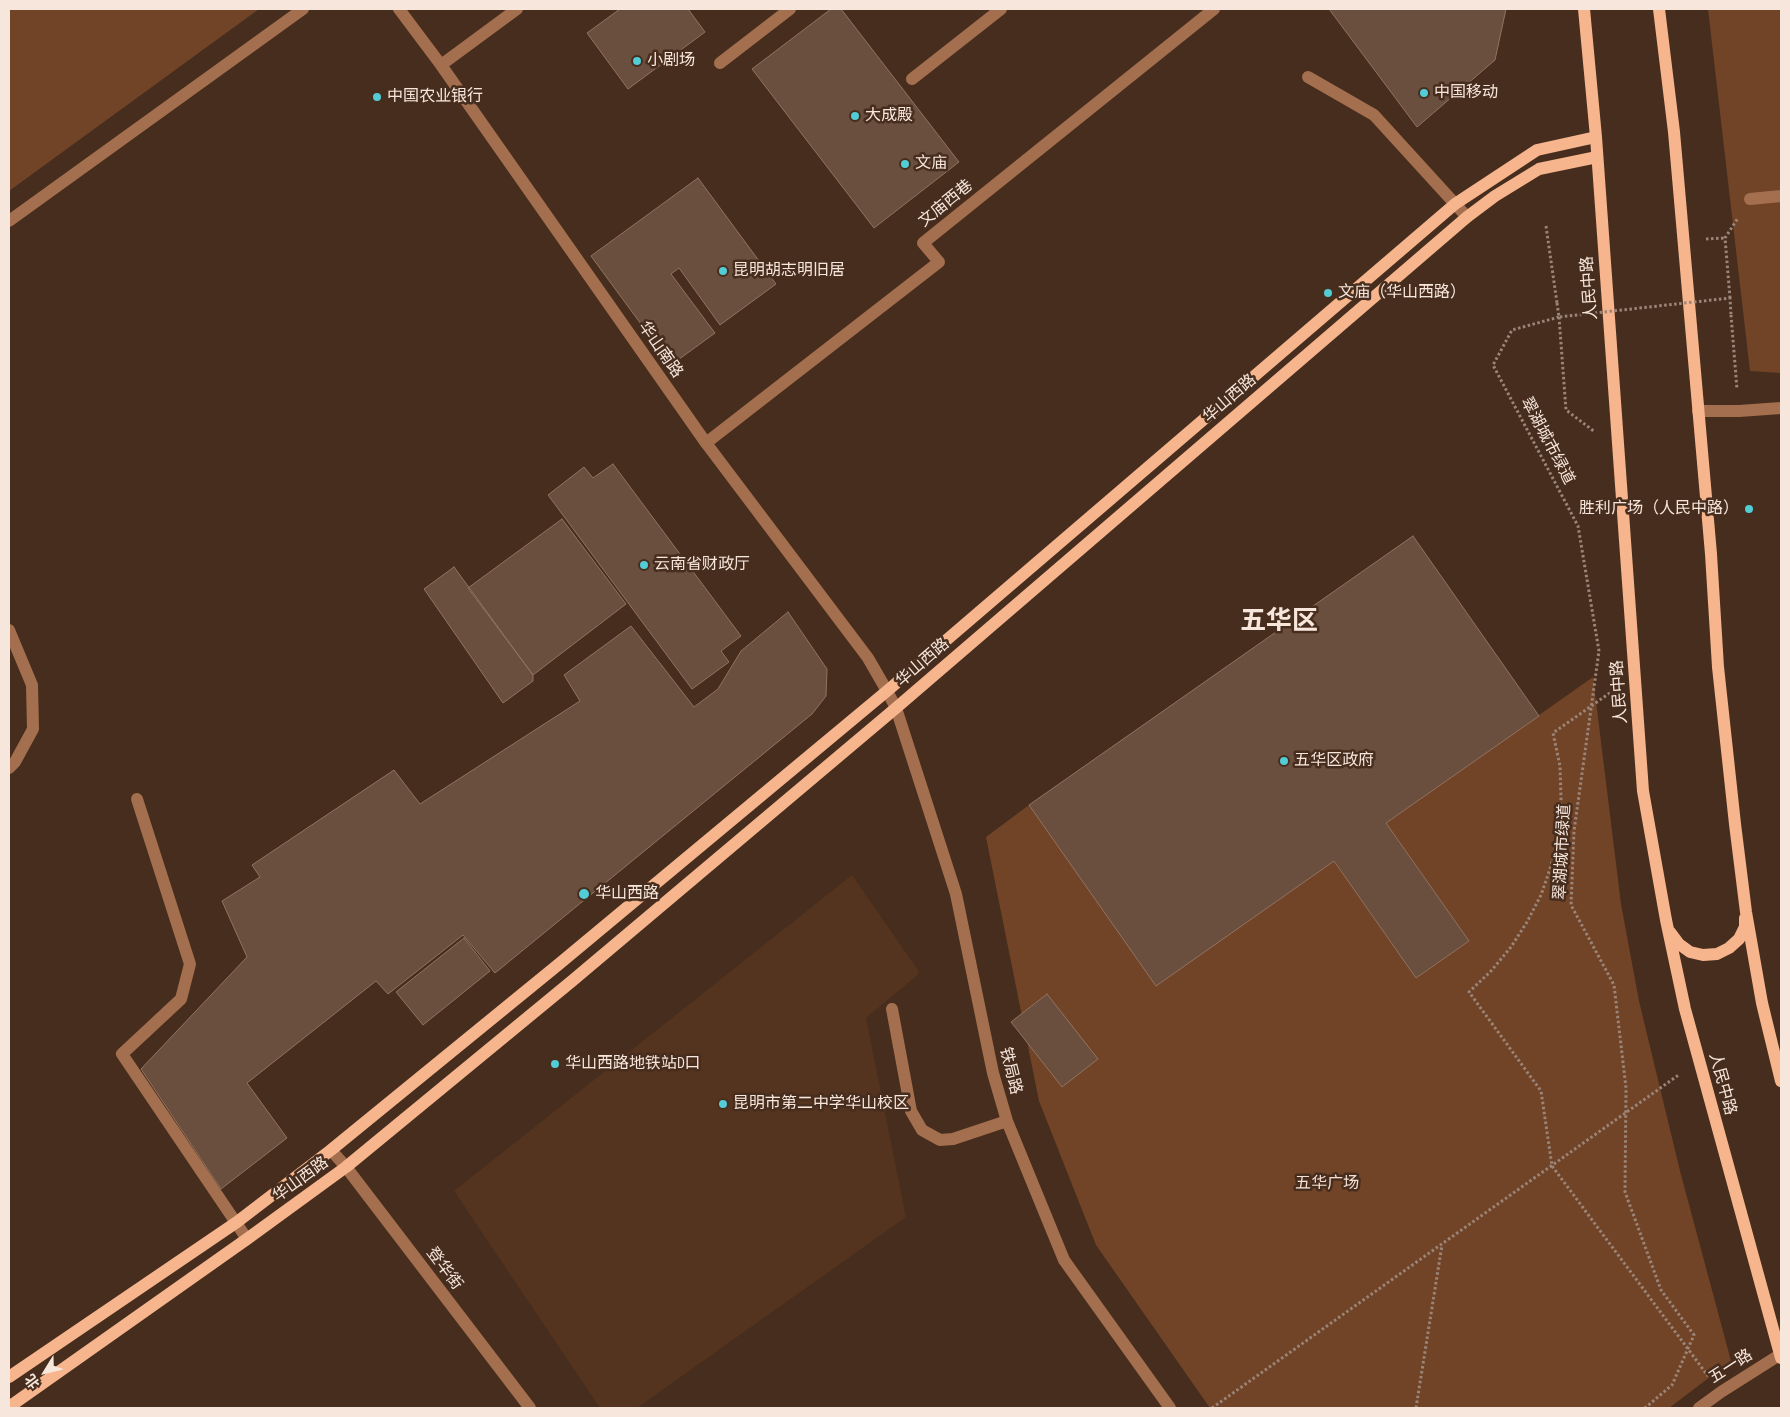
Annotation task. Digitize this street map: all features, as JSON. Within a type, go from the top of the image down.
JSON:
[{"type":"main road","name":"人民中路","points":[[1584,9],[1596,137],[1643,791],[1666,920],[1685,1009],[1781,1356]]},
{"type":"main road","points":[[1659,9],[1674,132],[1711,554],[1718,667],[1746,912],[1762,1003],[1781,1081]]},
{"type":"main road","name":"华山西路","points":[[9,1377],[236,1222],[331,1150],[559,964],[886,691],[1455,204],[1537,150],[1596,137]]},
{"type":"main road","name":"华山西路","points":[[9,1407],[346,1168],[896,708],[1467,217],[1495,196],[1539,169],[1597,157]]},
{"type":"main road","points":[[1666,920],[1670,933],[1679,944],[1690,952],[1703,955],[1717,954],[1729,948],[1738,939],[1744,928],[1746,912]]},
{"type":"street","points":[[9,221],[303,9]]},
{"type":"street","name":"华山南路","points":[[399,9],[441,65],[706,443],[868,658],[896,708]]},
{"type":"street","points":[[441,65],[517,9]]},
{"type":"street","points":[[720,63],[790,9]]},
{"type":"street","points":[[912,79],[1001,9]]},
{"type":"street","name":"文庙西巷","points":[[706,443],[938,262],[924,242],[1214,9]]},
{"type":"street","points":[[1308,77],[1374,115],[1467,217]]},
{"type":"street","points":[[1750,199],[1781,196]]},
{"type":"street","points":[[1698,411],[1781,408]]},
{"type":"street","points":[[9,630],[32,685],[33,730],[15,762],[9,768]]},
{"type":"street","name":"铁局路","points":[[896,708],[956,894],[993,1073],[1007,1121],[1064,1260],[1170,1408]]},
{"type":"street","points":[[137,799],[190,964],[181,999],[122,1054],[247,1239]]},
{"type":"street","points":[[892,1009],[911,1111],[922,1130],[940,1140],[954,1139],[1007,1121]]},
{"type":"street","name":"登华街","points":[[331,1150],[530,1408]]},
{"type":"street","name":"五一路","points":[[1700,1408],[1721,1392],[1781,1356]]},
{"type":"path","points":[[1546,226],[1559,317],[1566,410]]},
{"type":"path","points":[[1725,238],[1739,411]]},
{"type":"path","points":[[1559,317],[1730,298]]},
{"type":"path","name":"翠湖城市绿道","points":[[1559,317],[1512,330],[1493,364],[1578,526],[1599,652],[1574,831],[1571,905],[1614,985],[1626,1088],[1625,1192],[1661,1290],[1694,1335],[1672,1385],[1645,1408]]},
{"type":"path","points":[[1635,675],[1553,733],[1560,766],[1561,799],[1558,833],[1551,866],[1541,895],[1511,947],[1491,971],[1469,992],[1541,1091],[1552,1166],[1721,1392]]},
{"type":"path","points":[[1212,1408],[1699,1060]]},
{"type":"path","points":[[1416,1408],[1442,1245]]},
{"type":"shaded area","name":"昆明市第二中学华山校区","points":[[852,875],[920,973],[866,1018],[906,1217],[637,1408],[600,1408],[454,1191]]},
{"type":"green space","points":[[9,9],[259,9],[9,191]]},
{"type":"green space","points":[[1708,9],[1781,9],[1781,373],[1750,371]]},
{"type":"green space","name":"五华广场","points":[[1593,677],[1621,904],[1639,1001],[1680,1171],[1731,1361],[1669,1408],[1210,1408],[1096,1245],[1039,1101],[986,837],[1029,805],[1334,861],[1416,978],[1469,941],[1386,823]]},
{"type":"building","name":"小剧场","points":[[620,9],[688,9],[705,32],[628,89],[587,33]]},
{"type":"building","name":"大成殿","points":[[831,9],[841,9],[959,162],[874,228],[752,69]]},
{"type":"building","name":"中国移动","points":[[1329,9],[1506,9],[1495,60],[1417,127]]},
{"type":"building","name":"昆明胡志明旧居","points":[[698,178],[776,284],[720,325],[679,268],[671,274],[715,333],[671,365],[591,256]]},
{"type":"building","name":"云南省财政厅","points":[[613,464],[741,636],[721,651],[729,662],[692,689],[548,495],[584,467],[593,478]]},
{"type":"building","points":[[562,519],[626,604],[533,675],[468,588]]},
{"type":"building","name":"五华区政府","points":[[1413,536],[1539,716],[1386,823],[1469,941],[1416,978],[1334,861],[1156,986],[1029,805]]},
{"type":"building","points":[[454,567],[533,675],[533,681],[503,703],[424,589]]},
{"type":"building","points":[[788,612],[827,669],[826,696],[812,714],[495,973],[463,935],[388,994],[376,981],[247,1083],[287,1138],[221,1189],[141,1069],[247,957],[222,901],[260,877],[252,865],[394,770],[420,804],[580,701],[564,675],[631,626],[694,707],[718,689],[741,651]]},
{"type":"building","points":[[464,938],[490,971],[423,1025],[396,992]]},
{"type":"building","points":[[1047,994],[1098,1059],[1062,1087],[1011,1022]]},
{"type":"place","name":"小剧场","points":[[637,61]]},
{"type":"place","name":"中国移动","points":[[1424,93]]},
{"type":"place","name":"中国农业银行","points":[[377,97]]},
{"type":"place","name":"大成殿","points":[[855,116]]},
{"type":"place","name":"文庙","points":[[905,164]]},
{"type":"place","name":"昆明胡志明旧居","points":[[723,271]]},
{"type":"place","name":"文庙（华山西路）","points":[[1328,293]]},
{"type":"place","name":"胜利广场（人民中路）","points":[[1749,509]]},
{"type":"place","name":"云南省财政厅","points":[[644,565]]},
{"type":"place","name":"五华区政府","points":[[1284,761]]},
{"type":"place","name":"华山西路","points":[[584,894]]},
{"type":"place","name":"华山西路地铁站D口","points":[[555,1064]]},
{"type":"place","name":"昆明市第二中学华山校区","points":[[723,1104]]},
{"type":"district","name":"五华区","points":[[1279,622]]}]
